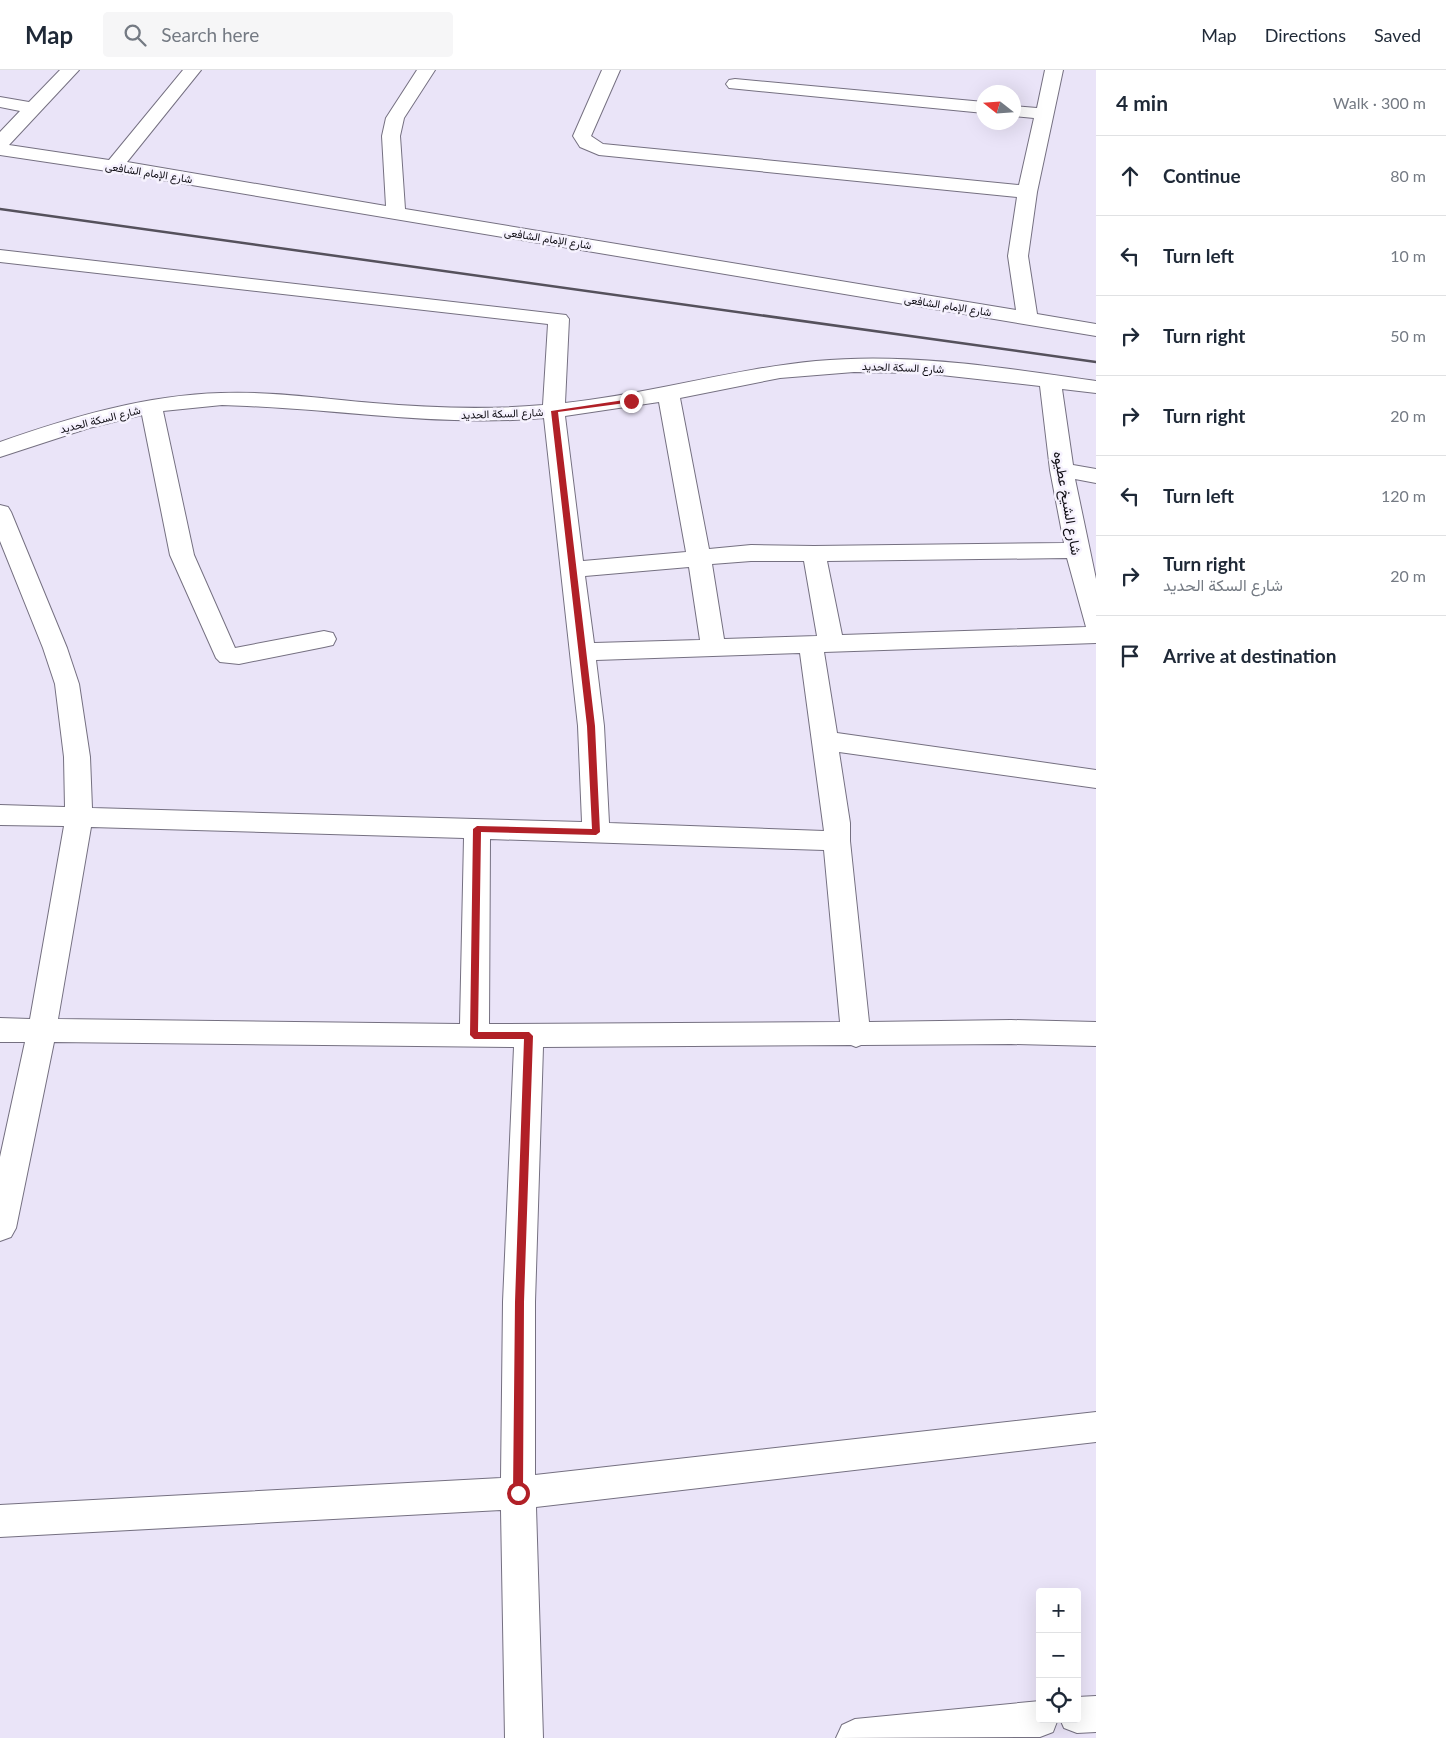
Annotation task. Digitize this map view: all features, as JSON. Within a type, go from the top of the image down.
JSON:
[{"type":"street","points":[[0,142],[70,70]]},
{"type":"street","points":[[114,166],[192,70]]},
{"type":"street","points":[[396,213],[392,136],[395,118],[426,70]]},
{"type":"street","points":[[611,70],[582,136],[587,143],[599,149],[1027,192]]},
{"type":"street","points":[[1027,318],[1018,256],[1027,192],[1054,70]]},
{"type":"street","points":[[734,84],[976,107]]},
{"type":"street","points":[[0,102],[34,108]]},
{"type":"street","points":[[1021,112],[1045,114]]},
{"type":"street","name":"شارع الإمام الشافعى","points":[[0,149],[114,166],[1096,330]]},
{"type":"street","points":[[0,256],[559,319],[554,411],[591,726],[596,832]]},
{"type":"street","name":"شارع السكة الحديد","points":[[0,449],[80,423],[151,407],[221,400],[265,400],[421,413],[510,414],[554,411],[668,394],[768,374],[818,367],[871,365],[924,366],[1096,387]]},
{"type":"street","name":"شارع الشيخ عطيوه","points":[[1050,381],[1061,470],[1076,550],[1090,585],[1096,623]]},
{"type":"street","points":[[668,394],[699,558],[712,648]]},
{"type":"street","points":[[151,407],[182,555],[225,652],[230,656],[239,656],[324,639]]},
{"type":"street","points":[[1061,470],[1096,476]]},
{"type":"street","points":[[0,512],[55,648],[67,684],[77,757],[79,817],[42,1031],[0,1227]]},
{"type":"street","points":[[572,570],[751,553],[814,554],[1076,550]]},
{"type":"street","points":[[814,554],[826,741],[837,822],[837,841],[856,1034]]},
{"type":"street","points":[[581,652],[1096,634]]},
{"type":"street","points":[[826,741],[1096,780]]},
{"type":"street","points":[[0,815],[288,822],[837,841]]},
{"type":"street","points":[[474,1035],[477,829]]},
{"type":"street","points":[[0,1030],[529,1036],[1010,1032],[1096,1034]]},
{"type":"street","points":[[524,1738],[518,1493],[519,1302],[529,1036]]},
{"type":"street","points":[[0,1521],[518,1493],[1096,1427]]},
{"type":"street","points":[[1081,1715],[1096,1714]]},
{"type":"street","points":[[855,1738],[1036,1719]]},
{"type":"railway","points":[[0,209],[1096,362]]},
{"type":"route","points":[[518,1493],[519,1302],[529,1036],[474,1035],[477,829],[596,832],[591,726],[554,411],[631,401]]}]
